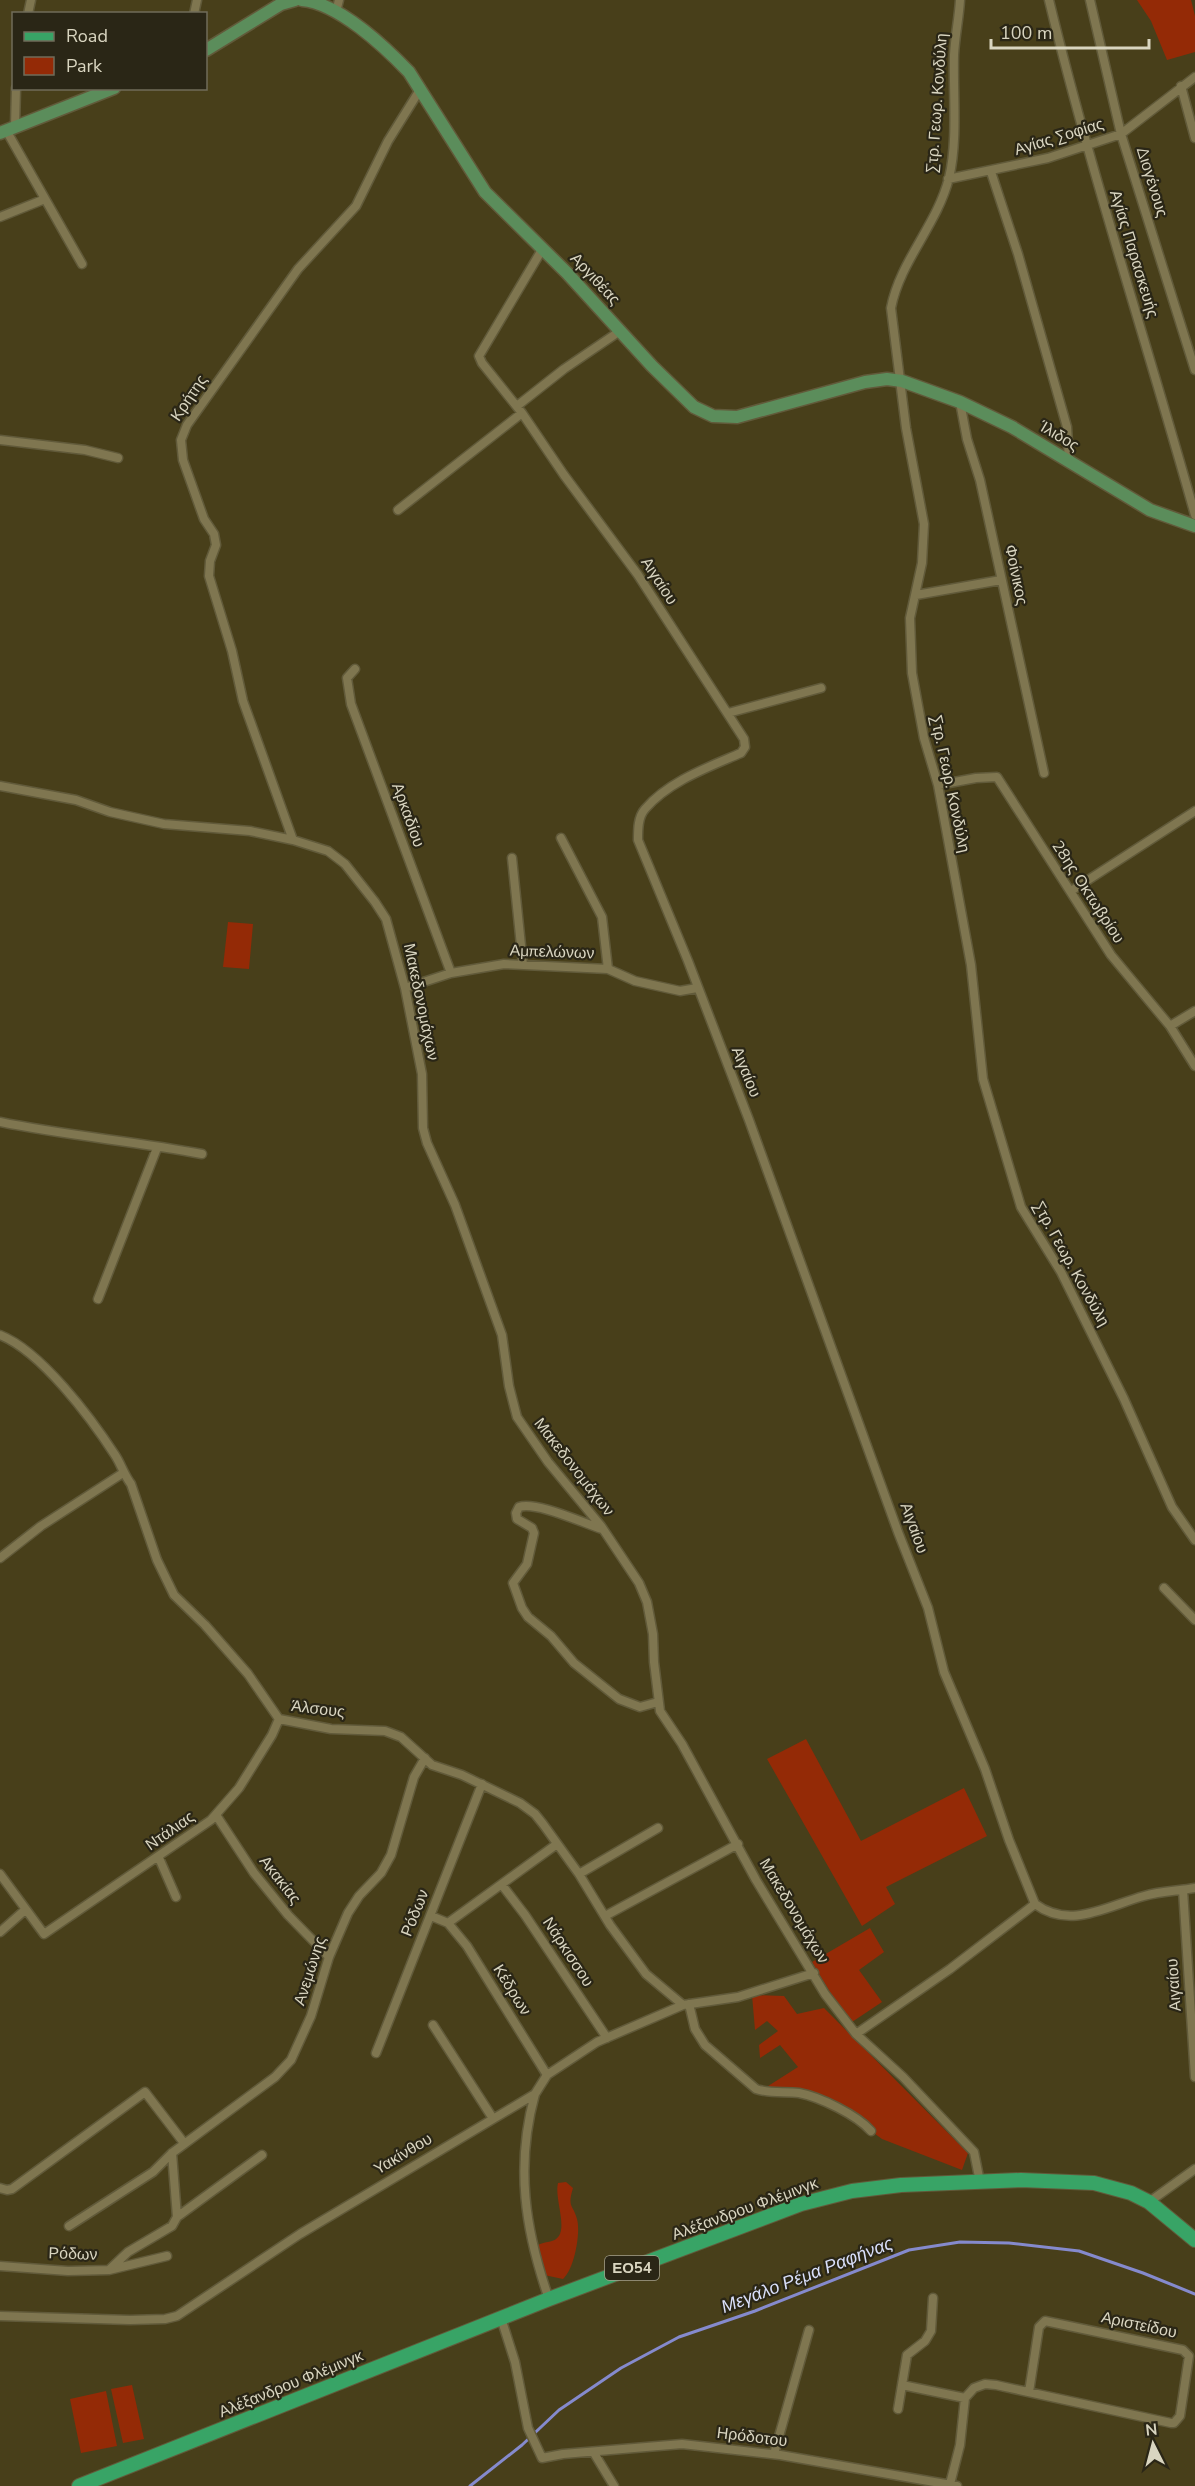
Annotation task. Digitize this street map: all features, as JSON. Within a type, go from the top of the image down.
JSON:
[{"type":"main road","name":"Αλέξανδρου Φλέμινγκ","points":[[79,2486],[549,2299],[825,2197],[893,2185],[1021,2180],[1094,2183],[1131,2193],[1149,2202],[1195,2240]]},
{"type":"street","points":[[207,49],[281,4],[295,0]]},
{"type":"street","name":"Αργιθέας","points":[[302,0],[338,6],[397,59],[421,88],[485,192],[543,248],[678,393],[694,407],[713,416],[737,417],[865,382],[887,379],[902,381]]},
{"type":"street","name":"Στρ. Γεωρ. Κονδύλη","points":[[960,0],[954,51],[952,153],[948,179],[926,232],[894,292],[891,308],[902,381],[906,428],[924,524],[922,563],[909,628],[912,673],[924,738],[938,785],[971,965],[983,1079],[1021,1207],[1066,1282],[1124,1399],[1172,1507],[1195,1540]]},
{"type":"street","name":"Αγίας Παρασκευής","points":[[1049,0],[1086,146],[1151,358],[1195,515]]},
{"type":"street","name":"Διογένους","points":[[1090,0],[1121,134],[1195,370]]},
{"type":"street","name":"Αγίας Σοφίας","points":[[948,179],[991,172],[1121,134],[1195,77]]},
{"type":"street","points":[[1181,86],[1195,138]]},
{"type":"street","name":"Κρήτης","points":[[293,840],[243,700],[232,651],[209,576],[216,545],[214,534],[204,519],[183,460],[181,440],[187,425],[298,269],[356,206],[388,141],[421,88]]},
{"type":"street","points":[[16,90],[7,130],[82,264]]},
{"type":"street","points":[[7,130],[109,90]]},
{"type":"street","points":[[991,172],[1021,265],[1067,427],[1069,461]]},
{"type":"street","points":[[0,217],[45,199]]},
{"type":"street","name":"Αιγαίου","points":[[543,248],[479,356],[638,575],[744,739],[745,747],[741,753],[680,780],[645,809],[638,824],[638,840],[688,961],[749,1120],[898,1532],[928,1608],[944,1672],[985,1769],[1008,1840],[1035,1904]]},
{"type":"street","points":[[398,510],[519,410],[564,369],[620,331]]},
{"type":"street","name":"Ίλιδος","points":[[902,381],[960,402],[1012,427],[1150,510],[1195,526]]},
{"type":"street","name":"Φοίνικος","points":[[960,402],[967,439],[980,480],[1044,773]]},
{"type":"street","points":[[0,440],[85,450],[118,458]]},
{"type":"street","points":[[916,595],[1001,580]]},
{"type":"street","name":"Αρκαδίου","points":[[355,669],[347,678],[351,704],[451,973]]},
{"type":"street","points":[[728,713],[821,688]]},
{"type":"street","name":"28ης Οκτωβρίου","points":[[938,785],[976,778],[997,777],[1111,955],[1170,1026],[1195,1066]]},
{"type":"street","name":"Μακεδονομάχων","points":[[0,786],[76,800],[110,812],[164,824],[250,831],[293,840],[328,851],[345,864],[386,918],[405,988],[422,1074],[423,1128],[427,1143],[455,1204],[502,1335],[513,1407],[517,1417],[548,1462],[603,1529],[639,1583],[647,1602],[653,1634],[657,1702],[660,1711],[738,1844],[756,1880],[836,2010],[856,2034],[903,2078],[974,2152],[980,2182]]},
{"type":"street","points":[[1071,891],[1195,812]]},
{"type":"street","points":[[561,838],[602,916],[608,969]]},
{"type":"street","points":[[512,858],[523,965]]},
{"type":"street","name":"Αμπελώνων","points":[[405,988],[451,973],[504,964],[608,969],[634,981],[680,991],[697,988]]},
{"type":"street","points":[[1170,1026],[1195,1011]]},
{"type":"street","points":[[0,1122],[47,1132],[202,1154]]},
{"type":"street","points":[[98,1299],[157,1148]]},
{"type":"street","name":"Άλσους","points":[[0,1335],[8,1338],[36,1359],[65,1389],[117,1458],[123,1473],[131,1484],[157,1560],[174,1595],[205,1625],[248,1674],[279,1719],[330,1729],[385,1731],[401,1737],[432,1765],[482,1784],[520,1803],[534,1814],[557,1844],[646,1974],[659,1988],[686,2005]]},
{"type":"street","points":[[1,1555],[123,1473]]},
{"type":"street","points":[[603,1529],[537,1508],[525,1505],[519,1507],[516,1513],[517,1519],[532,1528],[534,1536],[527,1564],[514,1581],[514,1587],[528,1617],[551,1636],[574,1663],[619,1700],[640,1707],[657,1702]]},
{"type":"street","points":[[1164,1588],[1195,1620]]},
{"type":"street","name":"Ντάλιας","points":[[25,1910],[44,1934],[159,1858],[216,1815],[239,1788],[279,1719]]},
{"type":"street","name":"Ανεμώνης","points":[[69,2226],[153,2172],[184,2143],[275,2077],[291,2060],[311,2016],[329,1957],[348,1913],[359,1896],[381,1872],[391,1855],[414,1777],[425,1758]]},
{"type":"street","name":"Ρόδων","points":[[376,2053],[482,1784]]},
{"type":"street","name":"Ακακίας","points":[[216,1815],[254,1872],[288,1915],[329,1957]]},
{"type":"street","points":[[579,1874],[658,1828]]},
{"type":"street","points":[[431,1916],[448,1923],[557,1844]]},
{"type":"street","points":[[605,1916],[738,1844]]},
{"type":"street","points":[[159,1858],[176,1897]]},
{"type":"street","points":[[0,1874],[25,1910],[0,1932]]},
{"type":"street","name":"Νάρκισσου","points":[[502,1885],[525,1915],[607,2038]]},
{"type":"street","points":[[856,2034],[950,1969],[1035,1904],[1057,1916],[1076,1918],[1146,1895],[1195,1888]]},
{"type":"street","name":"Αιγαίου","points":[[1183,1890],[1195,2077]]},
{"type":"street","name":"Κέδρων","points":[[448,1923],[467,1946],[547,2074]]},
{"type":"street","name":"Υακίνθου","points":[[0,2316],[130,2320],[165,2319],[177,2316],[300,2234],[492,2117],[534,2094],[547,2074],[580,2051],[686,2005],[738,1997],[814,1973]]},
{"type":"street","points":[[686,2005],[695,2030],[705,2045],[756,2089],[804,2095],[855,2116],[871,2131]]},
{"type":"street","points":[[433,2025],[492,2117]]},
{"type":"street","points":[[0,2188],[12,2189],[145,2092],[184,2143]]},
{"type":"street","points":[[534,2094],[526,2140],[523,2177],[534,2256],[549,2299]]},
{"type":"street","points":[[172,2153],[177,2217]]},
{"type":"street","points":[[177,2217],[262,2155]]},
{"type":"street","points":[[1149,2202],[1195,2169]]},
{"type":"street","name":"Ρόδων","points":[[0,2266],[68,2271],[109,2270],[128,2252],[174,2225],[177,2217]]},
{"type":"street","points":[[109,2270],[167,2256]]},
{"type":"street","points":[[898,2409],[907,2355],[925,2341],[931,2331],[933,2298]]},
{"type":"street","name":"Ηρόδοτου","points":[[501,2318],[515,2362],[528,2428],[532,2441],[542,2458],[563,2454],[682,2444],[774,2454],[954,2485]]},
{"type":"street","name":"Αριστείδου","points":[[964,2398],[974,2388],[985,2384],[1174,2423],[1180,2416],[1189,2356],[1183,2350],[1045,2321],[1039,2328],[1029,2392]]},
{"type":"street","points":[[774,2454],[809,2330]]},
{"type":"street","points":[[902,2385],[964,2398],[954,2485]]},
{"type":"street","points":[[594,2453],[614,2486]]},
{"type":"green space","points":[[1137,0],[1191,0],[1195,16],[1195,52],[1167,60],[1151,21]]},
{"type":"green space","points":[[228,922],[253,924],[249,969],[223,967]]},
{"type":"green space","points":[[806,1739],[861,1841],[964,1788],[987,1836],[886,1887],[895,1904],[862,1926],[767,1759]]},
{"type":"green space","points":[[870,1928],[884,1952],[859,1970],[882,2002],[849,2024],[812,1962]]},
{"type":"green space","points":[[752,1995],[784,1996],[797,2014],[824,2008],[968,2153],[962,2170],[882,2139],[825,2097],[765,2088],[798,2067],[780,2045],[760,2058],[759,2045],[778,2031],[767,2021],[755,2030]]},
{"type":"green space","points":[[566,2182],[573,2188],[571,2203],[577,2219],[578,2233],[576,2251],[563,2279],[544,2275],[538,2245],[555,2240],[560,2235],[561,2222],[557,2190],[558,2183]]},
{"type":"green space","points":[[132,2385],[144,2439],[123,2443],[111,2389]]},
{"type":"green space","points":[[106,2391],[117,2446],[81,2453],[70,2399]]},
{"type":"waterway","name":"Μεγάλο Ρέμα Ραφήνας","points":[[470,2486],[522,2445],[559,2410],[621,2368],[679,2337],[755,2311],[909,2250],[960,2242],[1009,2243],[1079,2251],[1195,2294]]}]
